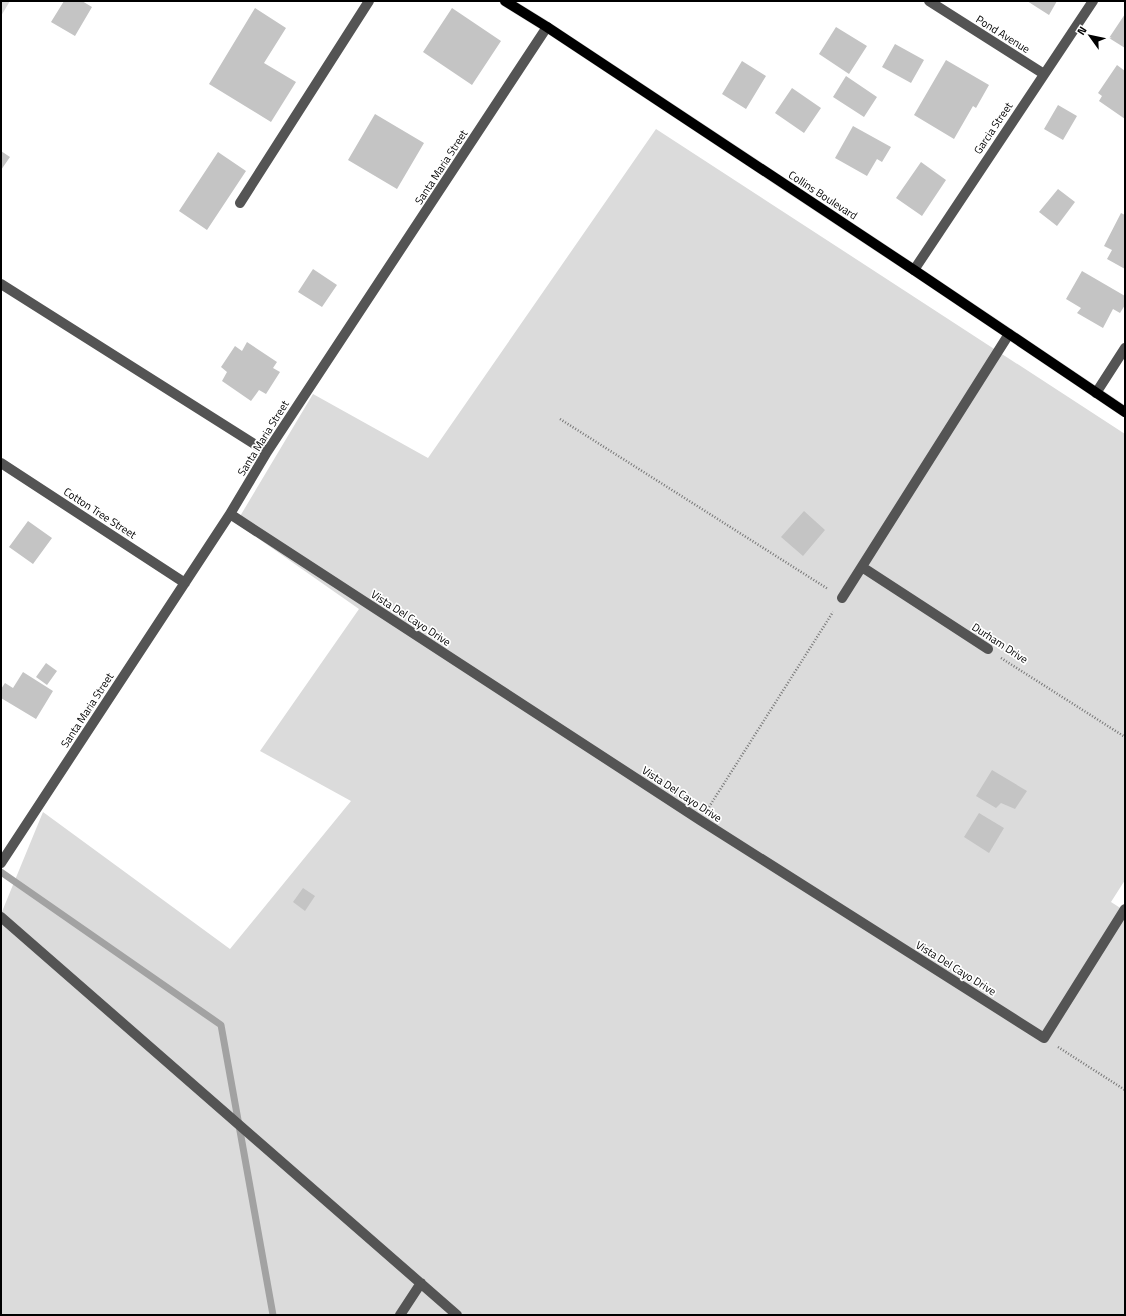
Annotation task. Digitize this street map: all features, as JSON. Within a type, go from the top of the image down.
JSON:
[{"type":"main road","name":"Collins Boulevard","points":[[505,1],[547,27],[914,270],[1125,412]]},
{"type":"street","points":[[240,203],[369,1]]},
{"type":"street","name":"Pond Avenue","points":[[928,1],[1044,74]]},
{"type":"street","name":"Garcia Street","points":[[914,270],[1093,1]]},
{"type":"street","name":"Santa Maria Street","points":[[1,863],[230,514],[267,452],[547,27]]},
{"type":"street","points":[[1,284],[267,452]]},
{"type":"street","points":[[842,598],[1009,334]]},
{"type":"street","points":[[1096,393],[1125,348]]},
{"type":"street","name":"Cotton Tree Street","points":[[1,463],[185,583]]},
{"type":"street","name":"Vista Del Cayo Drive","points":[[230,514],[700,820],[1044,1038]]},
{"type":"street","name":"Durham Drive","points":[[862,568],[988,649]]},
{"type":"street","points":[[1044,1038],[1125,909]]},
{"type":"street","points":[[1,917],[457,1315]]},
{"type":"street","points":[[400,1315],[421,1284]]},
{"type":"path","points":[[560,420],[842,598],[700,820]]},
{"type":"path","name":"Durham Drive","points":[[988,649],[1125,737]]},
{"type":"path","points":[[1044,1038],[1125,1090]]},
{"type":"shaded area","points":[[1,1],[10,1],[1,16]]},
{"type":"shaded area","points":[[656,129],[1125,434],[1125,880],[1111,902],[1125,911],[1125,1315],[1,1315],[1,914],[43,812],[230,949],[351,801],[260,751],[359,609],[236,523],[313,394],[428,458]]},
{"type":"building","points":[[64,1],[82,1],[92,7],[75,36],[51,22]]},
{"type":"building","points":[[1027,1],[1057,1],[1049,15]]},
{"type":"building","points":[[255,8],[286,28],[264,63],[296,82],[271,122],[209,84]]},
{"type":"building","points":[[452,8],[501,41],[472,85],[423,52]]},
{"type":"building","points":[[1125,14],[1125,48],[1109,38]]},
{"type":"building","points":[[836,27],[867,46],[849,74],[819,54]]},
{"type":"building","points":[[895,44],[924,60],[911,83],[882,67]]},
{"type":"building","points":[[946,60],[989,85],[976,108],[973,106],[954,139],[914,115]]},
{"type":"building","points":[[742,61],[766,76],[746,109],[722,94]]},
{"type":"building","points":[[1117,65],[1125,71],[1125,119],[1099,101],[1102,96],[1098,93]]},
{"type":"building","points":[[846,76],[877,97],[864,117],[833,97]]},
{"type":"building","points":[[792,88],[821,108],[804,133],[775,113]]},
{"type":"building","points":[[1058,105],[1077,116],[1063,140],[1044,129]]},
{"type":"building","points":[[375,114],[424,143],[397,189],[348,160]]},
{"type":"building","points":[[853,126],[891,147],[882,162],[877,159],[867,176],[835,158]]},
{"type":"building","points":[[1,151],[10,157],[1,170]]},
{"type":"building","points":[[218,152],[246,171],[207,230],[179,211]]},
{"type":"building","points":[[921,162],[946,180],[922,216],[896,198]]},
{"type":"building","points":[[1058,189],[1075,202],[1057,226],[1039,212]]},
{"type":"building","points":[[1121,213],[1125,215],[1125,269],[1107,259],[1112,250],[1104,246]]},
{"type":"building","points":[[313,269],[337,285],[322,307],[298,292]]},
{"type":"building","points":[[1082,271],[1125,296],[1125,305],[1120,313],[1113,309],[1103,328],[1077,313],[1081,308],[1066,299]]},
{"type":"building","points":[[247,342],[277,362],[273,368],[280,372],[266,394],[259,390],[251,401],[222,381],[227,372],[221,367],[235,346],[242,351]]},
{"type":"building","points":[[804,511],[825,530],[803,556],[781,537]]},
{"type":"building","points":[[28,521],[52,538],[33,564],[9,547]]},
{"type":"building","points":[[46,663],[57,671],[47,685],[36,677]]},
{"type":"building","points":[[23,672],[53,691],[36,719],[1,698],[1,689],[5,683],[13,688]]},
{"type":"building","points":[[992,770],[1027,791],[1015,809],[1001,803],[996,808],[976,796]]},
{"type":"building","points":[[979,813],[1004,828],[989,853],[964,837]]},
{"type":"building","points":[[303,888],[315,896],[305,911],[293,902]]},
{"type":"waterway","points":[[1,872],[221,1025],[273,1315]]}]
